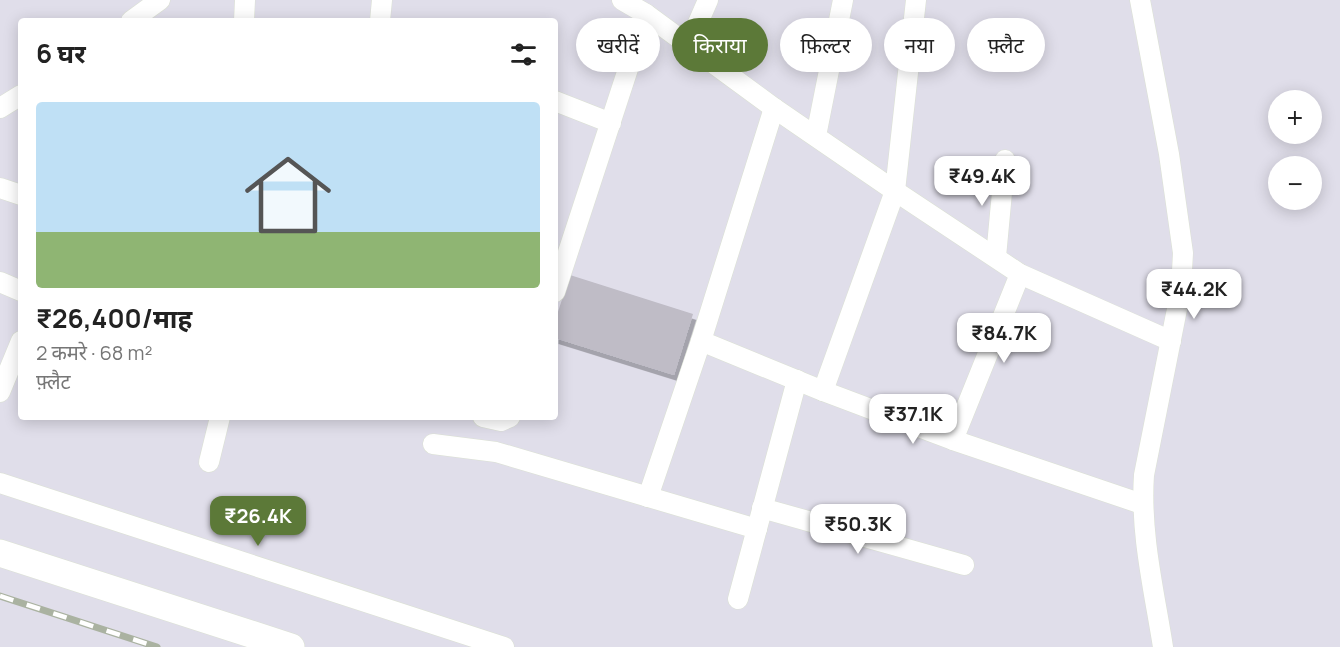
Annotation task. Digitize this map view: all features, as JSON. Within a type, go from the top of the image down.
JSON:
[{"type":"street","points":[[135,18],[160,0]]},
{"type":"street","points":[[244,18],[245,0]]},
{"type":"street","points":[[380,18],[382,0]]},
{"type":"street","points":[[622,0],[646,14],[672,34]]},
{"type":"street","points":[[700,18],[708,0]]},
{"type":"street","points":[[816,136],[843,0]]},
{"type":"street","points":[[823,391],[895,191],[916,0]]},
{"type":"street","points":[[1140,0],[1169,154],[1183,253],[1181,289],[1144,475],[1142,504],[1145,537],[1163,647]]},
{"type":"street","points":[[558,273],[562,248],[611,123],[646,14]]},
{"type":"street","points":[[724,72],[895,191],[1020,274],[1171,341]]},
{"type":"street","points":[[0,108],[18,97]]},
{"type":"street","points":[[558,102],[611,123]]},
{"type":"street","points":[[648,497],[701,341],[774,108]]},
{"type":"street","points":[[996,257],[1005,160]]},
{"type":"street","points":[[0,188],[18,194]]},
{"type":"street","points":[[953,440],[1020,274]]},
{"type":"street","points":[[0,282],[18,290]]},
{"type":"street","points":[[701,341],[823,391],[953,440],[1142,504]]},
{"type":"street","points":[[0,392],[18,348]]},
{"type":"street","points":[[738,599],[797,380]]},
{"type":"street","points":[[209,462],[219,420]]},
{"type":"street","points":[[433,444],[496,452],[757,529]]},
{"type":"street","points":[[0,483],[504,647]]},
{"type":"street","points":[[762,508],[964,566]]},
{"type":"street","points":[[0,553],[291,647]]},
{"type":"building","points":[[570,275],[693,314],[674,375],[558,339],[558,312]]},
{"type":"railway","points":[[0,596],[157,647]]}]
